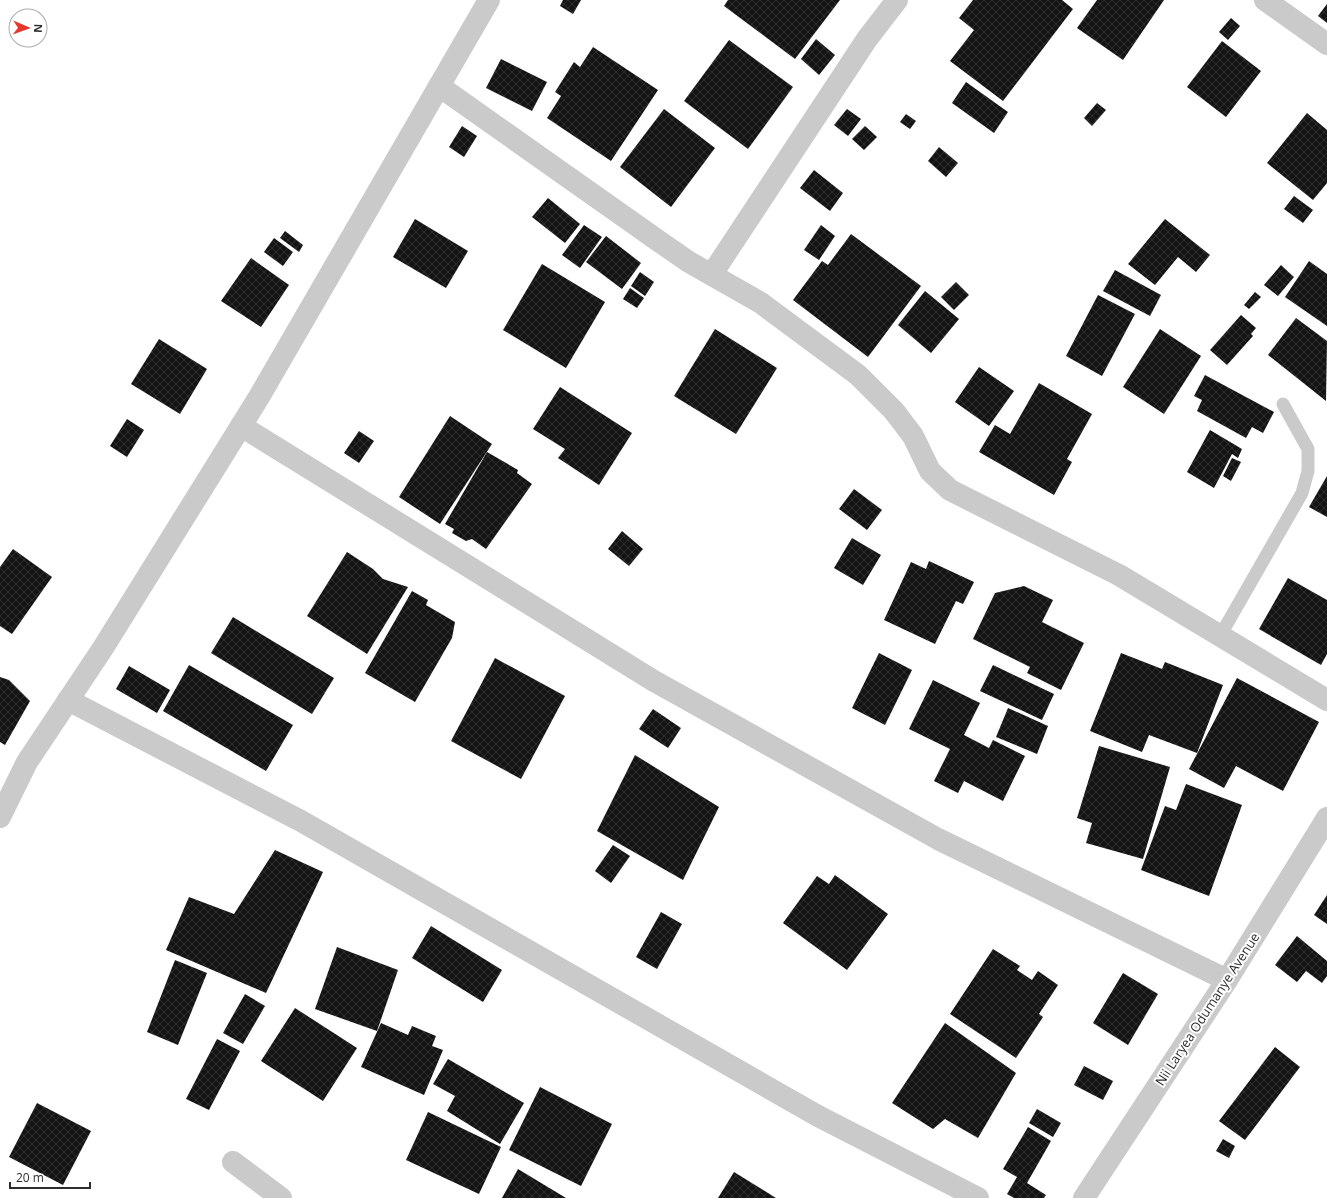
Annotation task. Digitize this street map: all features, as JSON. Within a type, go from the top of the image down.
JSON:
[{"type":"street","points":[[0,817],[27,762],[107,642],[263,390],[489,0]]},
{"type":"street","points":[[712,274],[867,39],[897,0]]},
{"type":"street","points":[[1265,0],[1327,44]]},
{"type":"street","points":[[439,86],[689,262],[761,303],[858,375],[894,411],[913,436],[930,470],[950,490],[1119,575],[1327,700]]},
{"type":"street","points":[[241,426],[654,681],[938,839],[1227,980]]},
{"type":"street","points":[[68,700],[301,821],[818,1116],[978,1198]]},
{"type":"street","name":"Nii Laryea Odumanye Avenue","points":[[1084,1198],[1227,980],[1327,818]]},
{"type":"street","points":[[233,1162],[281,1198]]},
{"type":"lane","points":[[1220,636],[1302,493],[1308,471],[1308,449],[1283,404]]},
{"type":"building","points":[[563,0],[581,0],[573,14],[560,6]]},
{"type":"building","points":[[728,0],[840,0],[795,59],[724,6]]},
{"type":"building","points":[[973,0],[1062,0],[1073,9],[1003,101],[950,61],[974,30],[959,18]]},
{"type":"building","points":[[1097,0],[1164,0],[1123,60],[1077,28]]},
{"type":"building","points":[[1327,4],[1327,23],[1318,16]]},
{"type":"building","points":[[1231,18],[1240,26],[1228,40],[1219,32]]},
{"type":"building","points":[[816,39],[835,55],[819,75],[801,59]]},
{"type":"building","points":[[729,40],[793,87],[748,149],[684,101]]},
{"type":"building","points":[[1222,41],[1261,71],[1226,117],[1187,87]]},
{"type":"building","points":[[593,47],[658,90],[611,161],[547,118],[561,96],[555,92],[574,62],[580,67]]},
{"type":"building","points":[[501,59],[547,82],[532,111],[486,88]]},
{"type":"building","points":[[966,82],[1008,112],[994,133],[952,103]]},
{"type":"building","points":[[1097,103],[1106,110],[1092,126],[1084,118]]},
{"type":"building","points":[[664,109],[715,148],[671,207],[620,167]]},
{"type":"building","points":[[847,109],[861,119],[848,136],[834,125]]},
{"type":"building","points":[[1307,113],[1327,130],[1327,183],[1313,200],[1267,163]]},
{"type":"building","points":[[906,114],[916,121],[910,129],[900,122]]},
{"type":"building","points":[[462,126],[477,136],[464,157],[449,147]]},
{"type":"building","points":[[865,126],[877,137],[864,150],[852,139]]},
{"type":"building","points":[[939,147],[958,163],[946,177],[928,161]]},
{"type":"building","points":[[814,170],[843,193],[830,211],[800,188]]},
{"type":"building","points":[[1294,196],[1313,210],[1303,223],[1284,209]]},
{"type":"building","points":[[548,198],[580,224],[565,243],[532,217]]},
{"type":"building","points":[[415,219],[468,251],[446,288],[393,257]]},
{"type":"building","points":[[1165,219],[1210,255],[1196,272],[1178,257],[1155,285],[1128,264]]},
{"type":"building","points":[[584,225],[602,237],[580,268],[562,255]]},
{"type":"building","points":[[821,225],[835,236],[819,260],[804,250]]},
{"type":"building","points":[[285,231],[303,245],[299,252],[280,238]]},
{"type":"building","points":[[851,234],[921,286],[868,357],[793,300],[822,261],[828,265]]},
{"type":"building","points":[[606,236],[641,263],[622,289],[586,262]]},
{"type":"building","points":[[274,238],[293,252],[283,266],[264,252]]},
{"type":"building","points":[[251,258],[289,285],[261,327],[221,301]]},
{"type":"building","points":[[1309,261],[1327,274],[1327,326],[1285,297]]},
{"type":"building","points":[[542,264],[605,302],[566,368],[503,330]]},
{"type":"building","points":[[1281,265],[1294,277],[1278,296],[1264,285]]},
{"type":"building","points":[[1115,270],[1161,295],[1150,316],[1103,291]]},
{"type":"building","points":[[640,272],[654,282],[645,296],[631,286]]},
{"type":"building","points":[[956,282],[969,295],[954,310],[941,297]]},
{"type":"building","points":[[630,288],[644,298],[637,308],[623,299]]},
{"type":"building","points":[[925,291],[959,319],[931,353],[898,325]]},
{"type":"building","points":[[1255,292],[1261,297],[1249,309],[1244,305]]},
{"type":"building","points":[[1098,295],[1135,314],[1102,376],[1066,356]]},
{"type":"building","points":[[1241,315],[1256,328],[1251,334],[1253,336],[1227,365],[1210,350]]},
{"type":"building","points":[[1296,318],[1327,341],[1326,401],[1268,355]]},
{"type":"building","points":[[715,329],[777,368],[736,434],[674,396]]},
{"type":"building","points":[[1160,329],[1201,356],[1164,414],[1123,387]]},
{"type":"building","points":[[159,339],[207,369],[180,414],[131,384]]},
{"type":"building","points":[[979,367],[1014,391],[989,426],[955,402]]},
{"type":"building","points":[[1205,375],[1274,412],[1263,433],[1252,427],[1246,438],[1197,411],[1202,400],[1194,396]]},
{"type":"building","points":[[1039,383],[1092,414],[1067,459],[1072,462],[1054,495],[979,452],[995,425],[1010,434]]},
{"type":"building","points":[[560,387],[632,433],[599,485],[558,458],[565,449],[533,429]]},
{"type":"building","points":[[450,416],[492,444],[440,524],[399,497]]},
{"type":"building","points":[[127,419],[144,430],[127,457],[110,446]]},
{"type":"building","points":[[1210,430],[1242,449],[1238,458],[1232,454],[1214,488],[1187,472]]},
{"type":"building","points":[[359,431],[374,441],[359,463],[344,453]]},
{"type":"building","points":[[487,452],[518,470],[517,473],[532,484],[486,549],[472,539],[466,541],[452,533],[454,529],[445,524]]},
{"type":"building","points":[[1232,458],[1241,462],[1231,481],[1223,476]]},
{"type":"building","points":[[1327,476],[1327,517],[1309,507]]},
{"type":"building","points":[[854,489],[882,510],[867,530],[839,509]]},
{"type":"building","points":[[622,531],[643,549],[629,566],[608,549]]},
{"type":"building","points":[[852,538],[881,555],[863,585],[834,568]]},
{"type":"building","points":[[13,549],[52,577],[12,634],[0,626],[0,567]]},
{"type":"building","points":[[347,552],[373,569],[383,579],[408,587],[367,654],[307,616]]},
{"type":"building","points":[[929,561],[974,582],[963,604],[956,601],[935,644],[884,620],[911,562],[926,569]]},
{"type":"building","points":[[1288,578],[1327,600],[1327,654],[1321,665],[1259,629]]},
{"type":"building","points":[[1024,586],[1053,600],[1042,622],[1084,643],[1061,690],[1027,673],[1030,667],[973,639],[995,593]]},
{"type":"building","points":[[412,591],[428,600],[426,605],[455,622],[452,638],[415,702],[365,673]]},
{"type":"building","points":[[233,617],[334,678],[312,714],[211,653]]},
{"type":"building","points":[[879,653],[912,670],[885,725],[852,708]]},
{"type":"building","points":[[1121,653],[1162,669],[1165,662],[1223,685],[1197,753],[1149,735],[1142,752],[1090,731]]},
{"type":"building","points":[[495,658],[565,696],[521,779],[451,741]]},
{"type":"building","points":[[189,665],[293,725],[266,771],[163,711]]},
{"type":"building","points":[[993,665],[1054,694],[1042,720],[980,691]]},
{"type":"building","points":[[129,666],[170,690],[157,713],[116,689]]},
{"type":"building","points":[[0,677],[9,680],[30,701],[5,745],[0,742]]},
{"type":"building","points":[[1237,678],[1319,722],[1283,791],[1236,766],[1224,788],[1189,769]]},
{"type":"building","points":[[933,680],[980,703],[964,735],[989,748],[993,740],[1025,756],[1003,801],[964,781],[958,793],[934,781],[950,749],[909,729]]},
{"type":"building","points":[[1008,708],[1048,726],[1037,754],[996,737]]},
{"type":"building","points":[[653,709],[681,728],[668,748],[639,729]]},
{"type":"building","points":[[1099,746],[1170,767],[1143,859],[1086,843],[1092,823],[1077,818]]},
{"type":"building","points":[[635,755],[719,807],[683,880],[597,831]]},
{"type":"building","points":[[1186,784],[1242,805],[1209,896],[1141,870],[1165,806],[1176,810]]},
{"type":"building","points":[[613,845],[630,856],[611,883],[595,871]]},
{"type":"building","points":[[275,850],[323,872],[266,993],[166,950],[189,897],[234,914]]},
{"type":"building","points":[[835,875],[888,914],[847,970],[783,923],[817,876],[829,884]]},
{"type":"building","points":[[1327,895],[1327,924],[1314,915]]},
{"type":"building","points":[[661,912],[682,924],[657,969],[636,957]]},
{"type":"building","points":[[431,926],[502,970],[483,1002],[412,958]]},
{"type":"building","points":[[1297,936],[1327,961],[1327,976],[1322,983],[1306,971],[1297,982],[1275,965]]},
{"type":"building","points":[[337,947],[398,970],[377,1031],[315,1009]]},
{"type":"building","points":[[993,949],[1020,966],[1017,970],[1032,980],[1038,971],[1058,985],[1039,1014],[1043,1017],[1016,1058],[950,1014]]},
{"type":"building","points":[[175,960],[207,973],[178,1045],[147,1032]]},
{"type":"building","points":[[1123,973],[1158,994],[1128,1045],[1093,1023]]},
{"type":"building","points":[[245,994],[265,1006],[243,1044],[223,1033]]},
{"type":"building","points":[[295,1008],[357,1048],[323,1101],[261,1061]]},
{"type":"building","points":[[381,1023],[408,1035],[412,1026],[436,1036],[432,1046],[443,1050],[424,1095],[361,1067]]},
{"type":"building","points":[[945,1023],[1016,1073],[978,1138],[945,1119],[933,1129],[892,1103]]},
{"type":"building","points":[[217,1039],[240,1051],[209,1110],[186,1099]]},
{"type":"building","points":[[1275,1047],[1300,1067],[1245,1140],[1219,1121]]},
{"type":"building","points":[[448,1059],[524,1103],[500,1144],[447,1111],[455,1096],[433,1084]]},
{"type":"building","points":[[1084,1066],[1113,1081],[1103,1100],[1074,1085]]},
{"type":"building","points":[[540,1087],[612,1124],[581,1186],[509,1150]]},
{"type":"building","points":[[37,1103],[91,1131],[63,1185],[9,1157]]},
{"type":"building","points":[[1037,1109],[1061,1123],[1053,1137],[1029,1123]]},
{"type":"building","points":[[428,1112],[501,1147],[479,1194],[406,1160]]},
{"type":"building","points":[[1028,1127],[1051,1141],[1027,1183],[1046,1195],[1044,1198],[1014,1198],[1007,1194],[1017,1177],[1003,1169]]},
{"type":"building","points":[[1223,1139],[1235,1146],[1229,1158],[1216,1151]]},
{"type":"building","points":[[518,1169],[566,1198],[502,1198]]},
{"type":"building","points":[[734,1172],[776,1198],[718,1198]]}]
